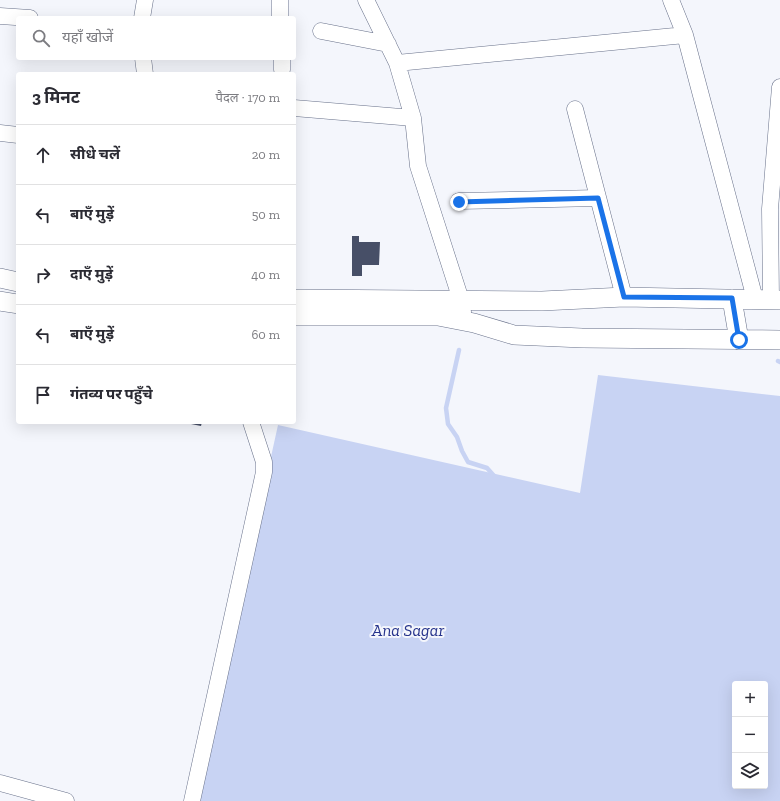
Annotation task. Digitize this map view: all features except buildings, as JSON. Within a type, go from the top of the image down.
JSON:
[{"type":"street","points":[[142,16],[145,0]]},
{"type":"street","points":[[280,0],[280,16]]},
{"type":"street","points":[[366,0],[397,63],[413,118],[418,166],[461,300],[464,321]]},
{"type":"street","points":[[671,0],[685,35],[769,299]]},
{"type":"street","points":[[0,16],[16,17]]},
{"type":"street","points":[[321,31],[388,44]]},
{"type":"street","points":[[397,63],[685,35]]},
{"type":"street","points":[[144,60],[145,72]]},
{"type":"street","points":[[769,299],[770,209],[780,87]]},
{"type":"street","points":[[296,108],[413,118]]},
{"type":"street","points":[[575,109],[624,297]]},
{"type":"street","points":[[0,133],[16,135]]},
{"type":"street","points":[[459,202],[598,198]]},
{"type":"street","points":[[0,278],[16,282]]},
{"type":"street","points":[[296,299],[542,302],[624,297],[769,299]]},
{"type":"street","points":[[732,298],[739,340]]},
{"type":"street","points":[[0,301],[16,304]]},
{"type":"street","points":[[296,316],[438,316],[474,323],[514,335],[780,340]]},
{"type":"street","points":[[192,801],[264,472],[264,462],[252,424]]},
{"type":"street","points":[[0,784],[66,801]]},
{"type":"water","name":"Ana Sagar","points":[[598,375],[780,396],[780,801],[195,801],[278,425],[580,493]]},
{"type":"waterway","points":[[459,350],[446,408],[448,424],[457,437],[468,462],[487,468],[495,477]]},
{"type":"route","points":[[459,202],[598,198],[624,297],[732,298],[739,340]]}]
